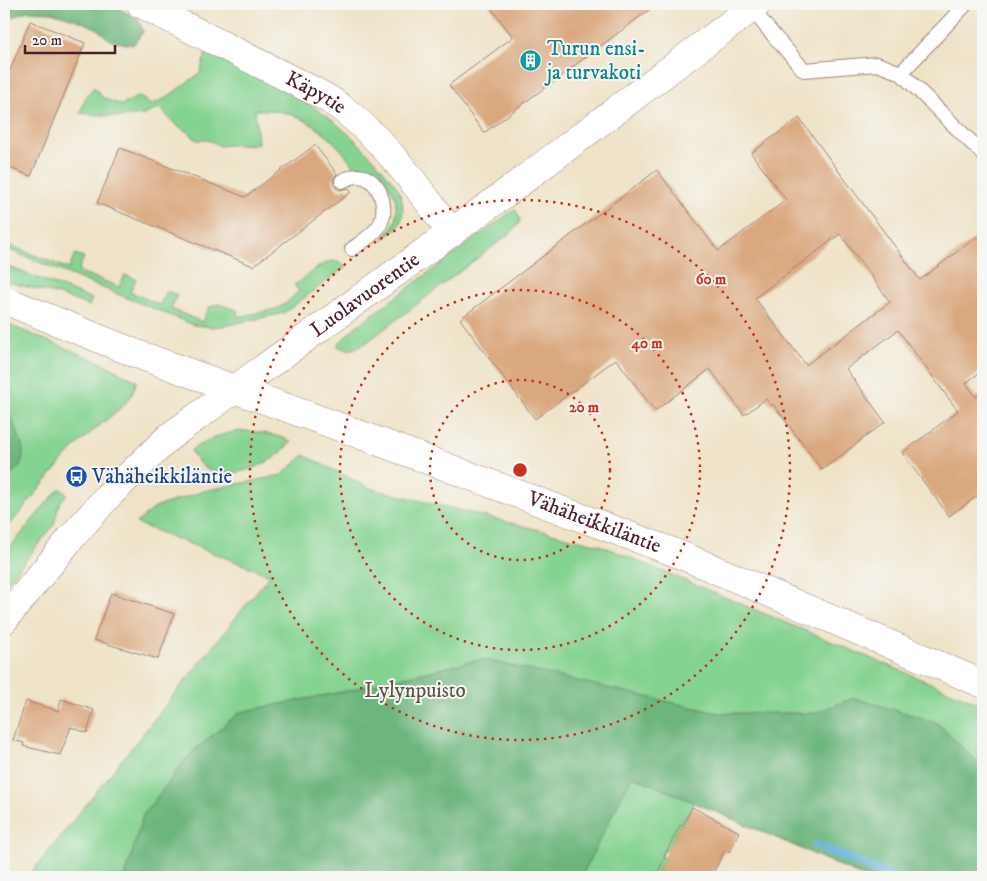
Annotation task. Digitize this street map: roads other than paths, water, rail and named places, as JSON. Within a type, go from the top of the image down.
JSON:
[{"type":"street","name":"Käpytie","points":[[142,4],[316,92],[339,106],[366,129],[393,157],[452,233]]},
{"type":"street","name":"Luolavuorentie","points":[[4,620],[108,496],[169,437],[518,185],[754,6]]},
{"type":"street","name":"Vähäheikkiläntie","points":[[4,300],[137,354],[337,426],[681,555],[983,684]]},
{"type":"lane","points":[[901,73],[966,4]]},
{"type":"lane","points":[[754,6],[774,36],[804,70],[877,64],[901,73],[983,154]]},
{"type":"lane","points":[[342,181],[355,176],[368,179],[374,184],[382,199],[384,208],[382,220],[378,228],[352,249]]},
{"type":"waterway","points":[[816,845],[892,877]]},
{"type":"place","name":"Turun ensi- ja turvakoti","points":[[531,61]]},
{"type":"place","name":"Vähäheikkiläntie","points":[[76,477]]},
{"type":"park label","name":"Lylynpuisto","points":[[415,691]]}]
